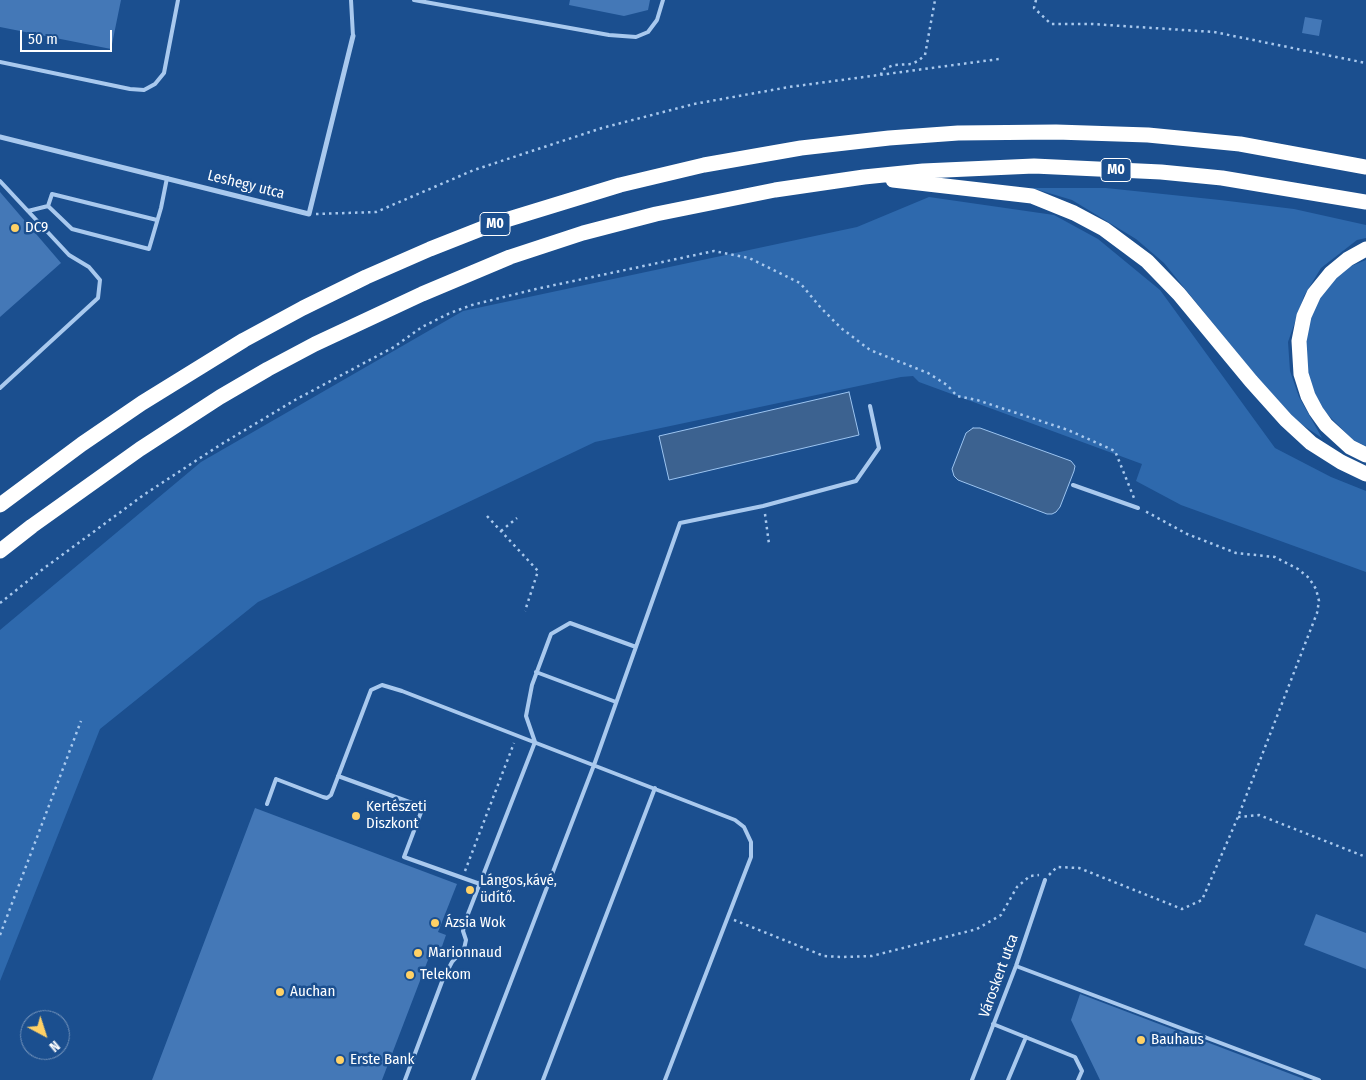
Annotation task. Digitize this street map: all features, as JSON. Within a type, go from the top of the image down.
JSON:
[{"type":"highway","name":"M0","points":[[0,505],[82,444],[142,403],[244,340],[303,308],[366,277],[496,223],[620,185],[704,165],[801,148],[889,138],[958,133],[1056,132],[1148,135],[1240,144],[1366,167]]},
{"type":"highway","name":"M0","points":[[0,551],[140,449],[220,397],[268,369],[315,344],[422,294],[510,257],[583,233],[716,201],[775,190],[864,177],[923,171],[1034,166],[1161,172],[1232,180],[1366,202]]},
{"type":"highway","points":[[864,177],[1032,196],[1074,212],[1104,229],[1147,261],[1179,294],[1286,420],[1311,443],[1341,462],[1366,474]]},
{"type":"highway","points":[[1366,249],[1348,259],[1331,273],[1314,294],[1304,316],[1299,341],[1301,374],[1308,396],[1316,411],[1326,425],[1350,447],[1366,455]]},
{"type":"street","points":[[309,214],[353,36]]},
{"type":"street","name":"Leshegy utca","points":[[0,137],[309,214]]},
{"type":"lane","points":[[0,62],[130,89],[144,90],[155,84],[164,74],[178,0]]},
{"type":"lane","points":[[351,0],[353,36]]},
{"type":"lane","points":[[414,0],[609,35],[636,37],[648,32],[657,20],[663,0]]},
{"type":"lane","points":[[48,206],[72,229],[149,250],[167,178]]},
{"type":"lane","points":[[0,181],[69,254],[89,267],[100,280],[98,298],[0,388]]},
{"type":"lane","points":[[48,206],[52,194],[157,220]]},
{"type":"lane","points":[[28,211],[48,206]]},
{"type":"lane","points":[[473,1080],[594,765],[680,523],[763,506],[856,481],[879,448],[870,406]]},
{"type":"lane","points":[[1073,485],[1138,508]]},
{"type":"lane","points":[[405,1080],[443,978],[452,962],[464,949],[466,940],[463,931],[465,925],[535,742],[526,716],[532,685],[551,634],[570,622],[636,647]]},
{"type":"lane","points":[[536,672],[616,702]]},
{"type":"lane","points":[[266,804],[276,779],[327,798],[330,795],[371,690],[382,685],[402,691],[735,820],[744,827],[751,842],[751,857],[665,1080]]},
{"type":"lane","points":[[338,776],[423,807],[404,857],[480,884]]},
{"type":"lane","points":[[543,1080],[655,788]]},
{"type":"lane","name":"Városkert utca","points":[[972,1080],[1016,966],[1045,880]]},
{"type":"lane","points":[[1016,966],[1319,1080]]},
{"type":"lane","points":[[993,1024],[1075,1057],[1082,1071],[1078,1080]]},
{"type":"lane","points":[[1008,1080],[1026,1037]]},
{"type":"path","points":[[881,75],[882,70],[894,65],[911,64],[925,55],[936,0]]},
{"type":"path","points":[[1036,0],[1034,8],[1051,24],[1092,24],[1214,32],[1366,63]]},
{"type":"path","points":[[309,214],[376,212],[474,170],[602,128],[685,106],[788,87],[999,59]]},
{"type":"path","points":[[0,603],[42,569],[145,494],[295,400],[394,347],[428,324],[472,305],[536,288],[714,251],[749,258],[800,282],[821,308],[841,328],[870,350],[928,373],[947,385],[957,396],[977,400],[1068,430],[1115,451],[1138,508],[1187,534],[1236,554],[1275,557],[1309,578],[1316,589],[1319,602],[1317,613],[1238,817],[1202,900],[1182,909],[1079,868],[1057,867],[1045,880]]},
{"type":"path","points":[[763,506],[769,544]]},
{"type":"path","points":[[487,516],[538,571],[525,611]]},
{"type":"path","points":[[501,531],[517,518]]},
{"type":"path","points":[[0,935],[82,721]]},
{"type":"path","points":[[462,878],[516,735]]},
{"type":"path","points":[[1238,817],[1259,815],[1366,857]]},
{"type":"path","points":[[728,917],[824,956],[872,956],[977,929],[1001,915],[1017,887],[1030,876],[1052,872]]},
{"type":"shaded area","points":[[1032,188],[1106,188],[1220,200],[1294,209],[1366,225],[1366,238],[1357,240],[1321,268],[1304,296],[1288,342],[1290,371],[1299,397],[1322,438],[1298,422],[1260,381],[1164,263],[1136,239],[1072,200]]},
{"type":"shaded area","points":[[929,197],[1054,215],[1098,239],[1160,290],[1275,448],[1331,477],[1366,491],[1366,572],[1181,505],[1136,481],[1142,464],[919,382],[913,376],[595,442],[258,602],[100,729],[0,981],[0,630],[201,462],[463,311],[857,227]]},
{"type":"shaded area","points":[[1366,260],[1366,446],[1353,440],[1322,409],[1307,377],[1303,342],[1314,307],[1331,280],[1346,268]]},
{"type":"shaded area","points":[[849,392],[859,435],[669,480],[659,436]]},
{"type":"shaded area","points":[[973,428],[980,428],[1071,461],[1075,466],[1074,471],[1060,507],[1056,512],[1047,514],[958,480],[954,476],[952,469],[966,433]]},
{"type":"building","points":[[0,0],[121,0],[111,49],[0,27]]},
{"type":"building","points":[[570,0],[650,0],[648,10],[624,16],[569,5]]},
{"type":"building","points":[[1305,17],[1322,20],[1319,36],[1302,33]]},
{"type":"building","name":"DC9","points":[[0,192],[61,263],[0,317]]},
{"type":"building","name":"Auchan","points":[[255,808],[457,884],[438,932],[446,935],[439,955],[431,952],[382,1080],[152,1080]]},
{"type":"building","points":[[1316,914],[1366,933],[1366,969],[1304,945]]},
{"type":"building","name":"Bauhaus","points":[[1080,994],[1304,1079],[1100,1080],[1071,1020]]},
{"type":"place","name":"DC9","points":[[15,228]]},
{"type":"place","name":"Kertészeti Diszkont","points":[[356,816]]},
{"type":"place","name":"Lángos,kávé, üdítő.","points":[[470,890]]},
{"type":"place","name":"Ázsia Wok","points":[[435,923]]},
{"type":"place","name":"Marionnaud","points":[[418,953]]},
{"type":"place","name":"Telekom","points":[[410,975]]},
{"type":"place","name":"Auchan","points":[[280,992]]},
{"type":"place","name":"Bauhaus","points":[[1141,1040]]},
{"type":"place","name":"Erste Bank","points":[[340,1060]]}]
